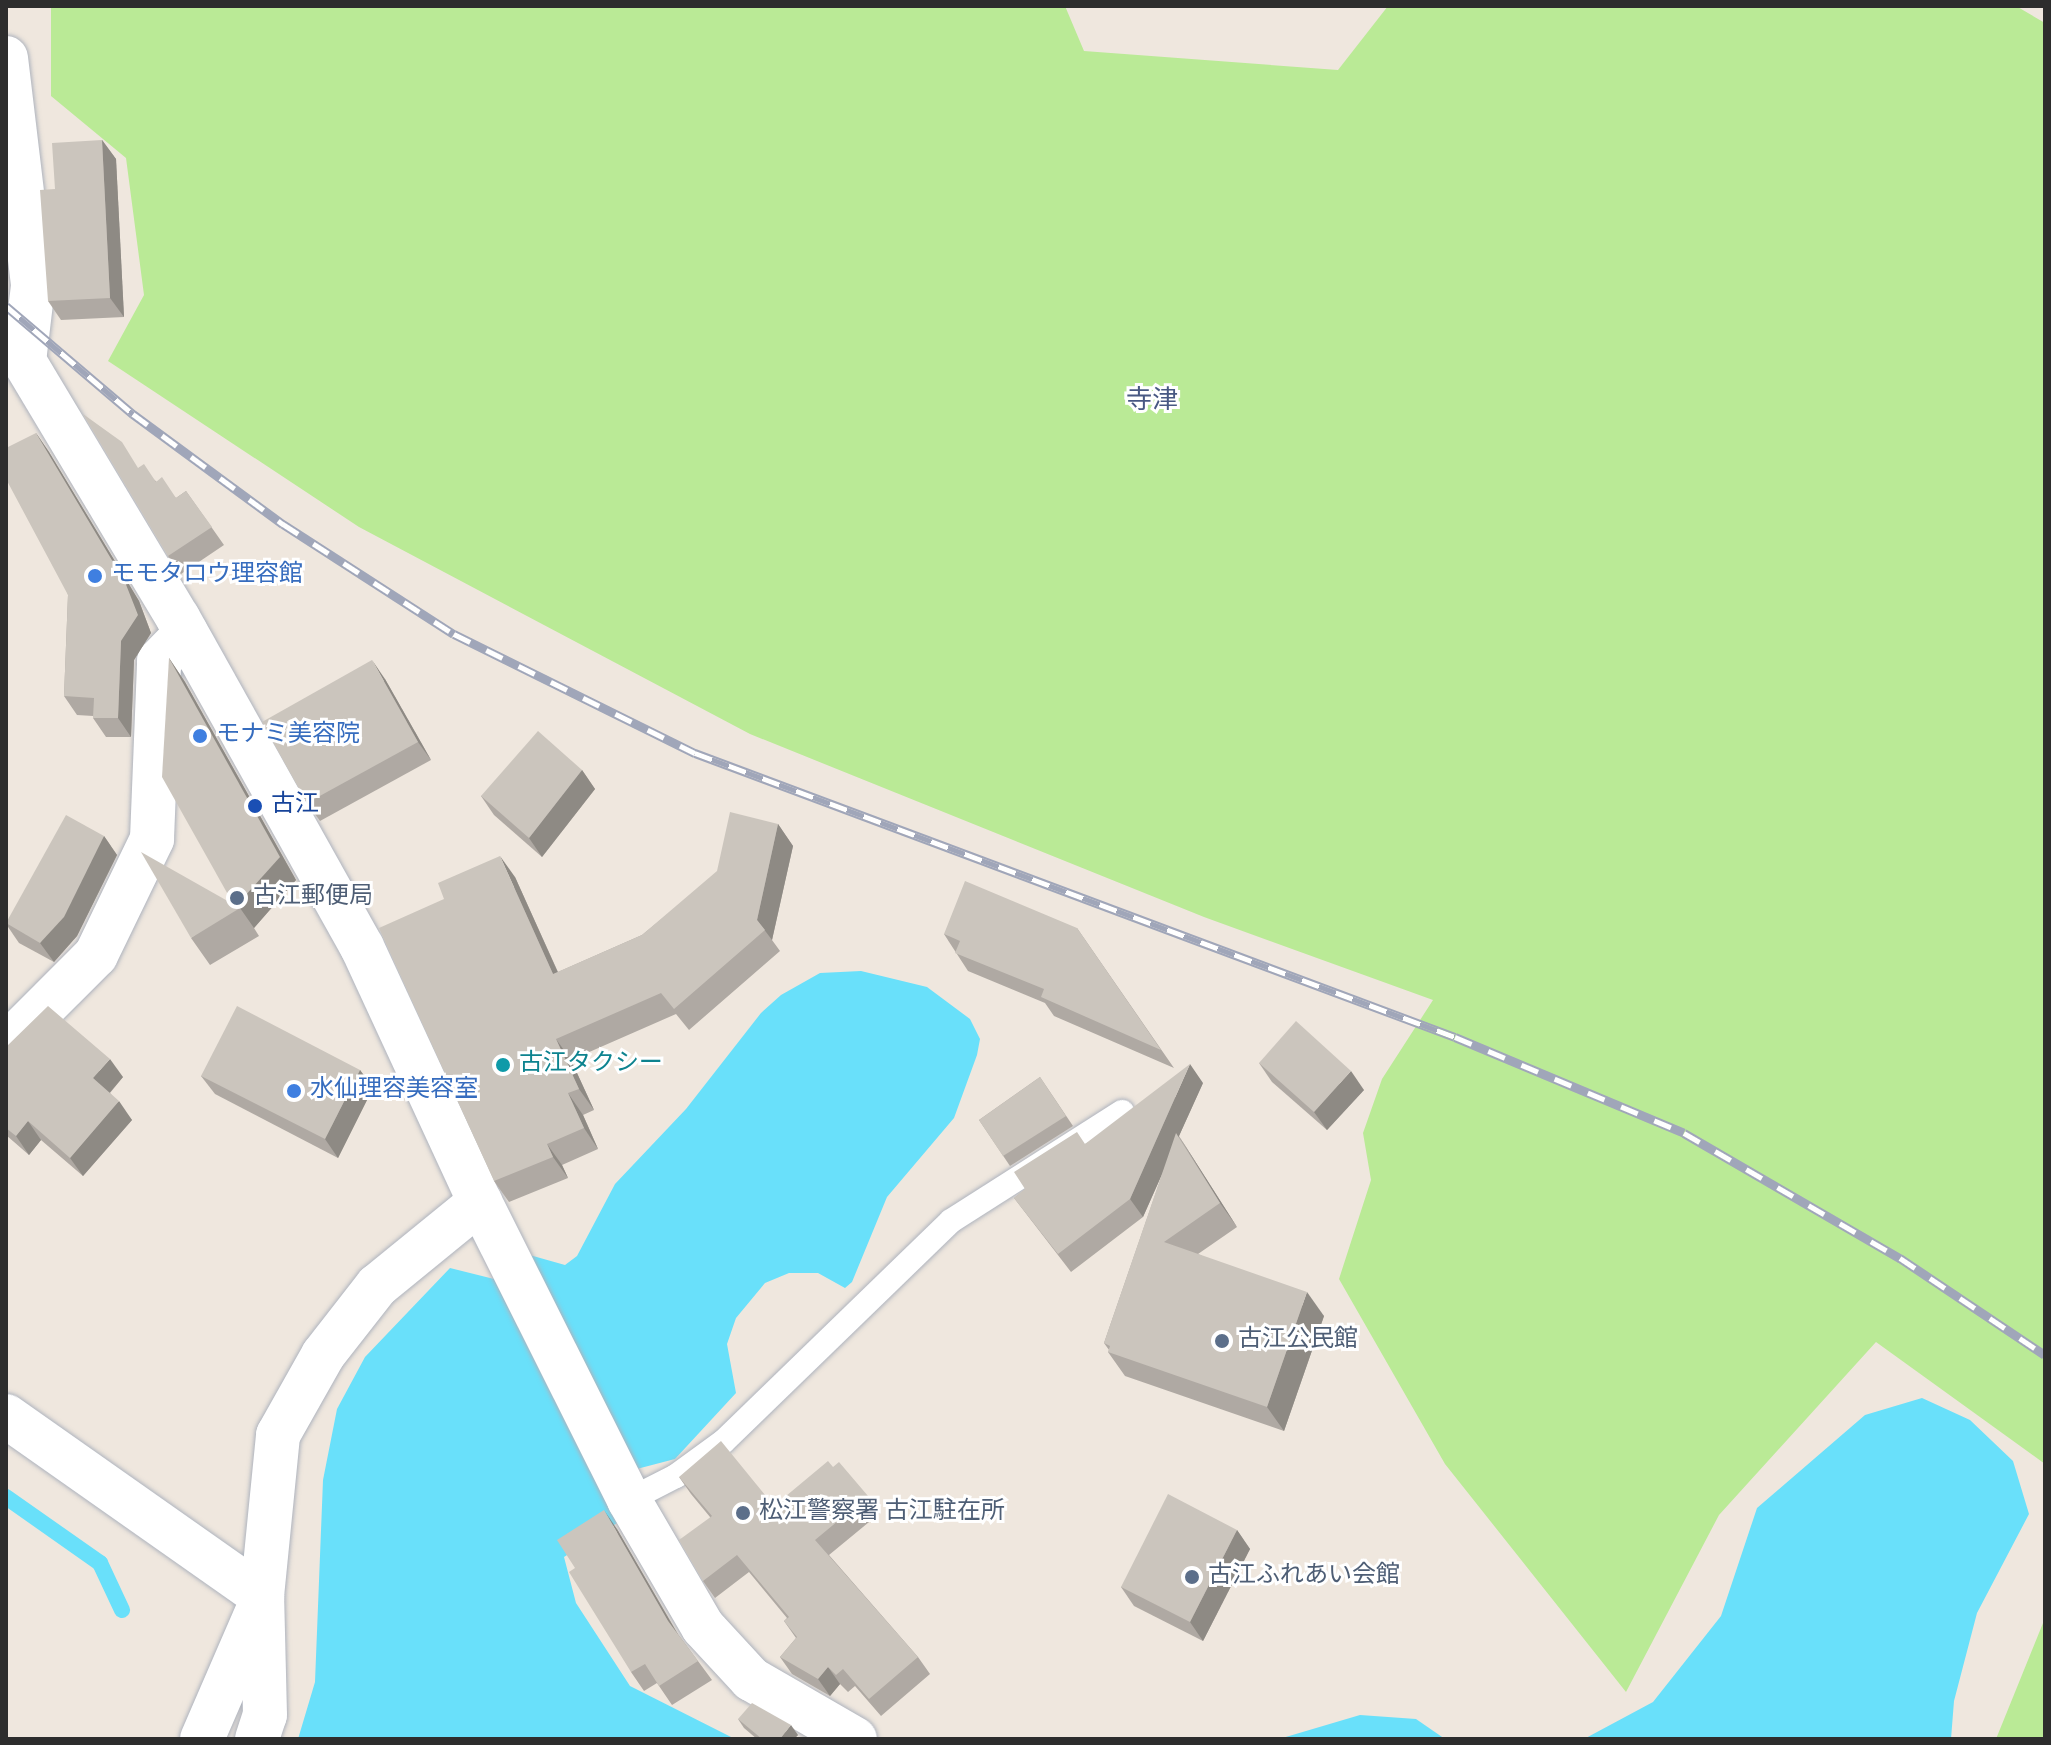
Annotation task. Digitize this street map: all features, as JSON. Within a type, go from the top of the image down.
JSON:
[{"type":"street","points":[[6,58],[33,286],[15,355],[186,633],[362,947],[480,1202],[629,1500],[703,1627],[751,1679],[855,1739]]},
{"type":"street","points":[[6,1045],[96,955],[152,839],[159,661],[186,633]]},
{"type":"street","points":[[257,1739],[265,1715],[262,1596],[278,1435],[323,1355],[377,1286],[480,1202]]},
{"type":"street","points":[[6,1416],[262,1596]]},
{"type":"street","points":[[202,1739],[262,1596]]},
{"type":"lane","points":[[629,1500],[676,1476],[724,1441],[951,1221],[1122,1112]]},
{"type":"green space","points":[[51,6],[1065,6],[1084,51],[1338,70],[1388,6],[2016,6],[2045,23],[2045,1464],[1876,1342],[1719,1515],[1626,1692],[1445,1464],[1339,1279],[1371,1180],[1363,1133],[1382,1079],[1433,1000],[1204,917],[750,734],[359,527],[108,361],[144,295],[126,158],[51,96]]},
{"type":"green space","points":[[2045,1591],[2045,1739],[1996,1739],[2043,1623]]},
{"type":"water","points":[[861,971],[927,987],[970,1019],[980,1039],[954,1118],[887,1197],[852,1282],[845,1288],[818,1273],[789,1273],[765,1283],[736,1318],[727,1344],[736,1393],[675,1459],[629,1471],[526,1254],[565,1265],[577,1256],[615,1184],[686,1109],[761,1013],[781,995],[820,973]]},
{"type":"water","points":[[450,1268],[502,1281],[617,1523],[564,1557],[576,1603],[630,1686],[735,1739],[298,1739],[315,1682],[323,1480],[337,1409],[365,1357]]},
{"type":"water","points":[[1922,1398],[1970,1420],[2013,1461],[2029,1514],[1977,1613],[1954,1701],[1951,1739],[1584,1739],[1653,1702],[1721,1616],[1757,1508],[1865,1415]]},
{"type":"water","points":[[1360,1715],[1416,1719],[1445,1739],[1279,1739]]},
{"type":"building","points":[[102,140],[110,298],[48,301],[40,190],[55,189],[52,143]]},
{"type":"building","points":[[83,414],[122,442],[138,468],[144,464],[156,482],[162,477],[176,498],[186,491],[212,527],[168,556]]},
{"type":"building","points":[[36,433],[125,582],[138,615],[121,641],[118,718],[93,718],[94,698],[64,696],[68,595],[6,479],[6,448]]},
{"type":"building","points":[[169,658],[280,857],[235,907],[162,777]]},
{"type":"building","points":[[372,660],[418,742],[307,803],[262,722]]},
{"type":"building","points":[[538,731],[582,770],[529,838],[481,796]]},
{"type":"building","points":[[730,812],[778,824],[757,920],[765,930],[674,1009],[661,993],[556,1039],[579,1089],[568,1093],[584,1128],[547,1144],[553,1157],[494,1181],[379,928],[444,899],[438,883],[500,856],[553,974],[642,935],[717,871]]},
{"type":"building","points":[[66,815],[104,836],[64,917],[40,943],[6,923]]},
{"type":"building","points":[[141,852],[240,908],[191,938]]},
{"type":"building","points":[[965,881],[1077,928],[1161,1050],[1041,997],[1044,989],[955,953],[960,941],[944,934]]},
{"type":"building","points":[[48,1006],[110,1059],[93,1078],[119,1101],[70,1158],[28,1121],[16,1136],[6,1128],[6,1047]]},
{"type":"building","name":"水仙理容美容室","points":[[237,1006],[360,1070],[325,1139],[201,1076]]},
{"type":"building","points":[[1296,1021],[1351,1071],[1314,1112],[1259,1063]]},
{"type":"building","points":[[1190,1064],[1130,1199],[1058,1254],[1014,1198],[1025,1189],[1014,1172],[1077,1132],[1085,1144]]},
{"type":"building","points":[[1040,1077],[1066,1116],[1003,1156],[979,1120]]},
{"type":"building","name":"古江公民館","points":[[1176,1133],[1220,1203],[1164,1242],[1307,1292],[1267,1407],[1108,1352],[1110,1346],[1104,1343]]},
{"type":"building","points":[[721,1441],[774,1506],[828,1461],[833,1467],[839,1462],[868,1496],[815,1540],[918,1657],[869,1699],[843,1669],[836,1675],[828,1667],[818,1679],[780,1657],[797,1637],[784,1621],[789,1617],[737,1555],[703,1581],[679,1540],[712,1516],[679,1477]]},
{"type":"building","name":"古江ふれあい会館","points":[[1168,1494],[1237,1530],[1190,1622],[1121,1587]]},
{"type":"building","points":[[604,1510],[668,1621],[698,1661],[659,1686],[645,1664],[631,1672],[569,1572],[575,1568],[557,1540]]},
{"type":"building","points":[[752,1703],[791,1725],[780,1739],[762,1739],[738,1719]]},
{"type":"waterway","points":[[6,1497],[100,1563],[122,1610]]},
{"type":"railway","points":[[6,306],[133,414],[283,524],[454,634],[695,753],[1455,1037],[1684,1133],[1900,1258],[2045,1355]]},
{"type":"place","name":"モモタロウ理容館","points":[[95,576]]},
{"type":"place","name":"モナミ美容院","points":[[200,736]]},
{"type":"place","name":"古江","points":[[255,806]]},
{"type":"place","name":"古江郵便局","points":[[237,898]]},
{"type":"place","name":"古江タクシー","points":[[503,1065]]},
{"type":"place","name":"水仙理容美容室","points":[[294,1091]]},
{"type":"place","name":"古江公民館","points":[[1222,1341]]},
{"type":"place","name":"松江警察署 古江駐在所","points":[[743,1513]]},
{"type":"place","name":"古江ふれあい会館","points":[[1192,1577]]},
{"type":"district","name":"寺津","points":[[1152,402]]}]
